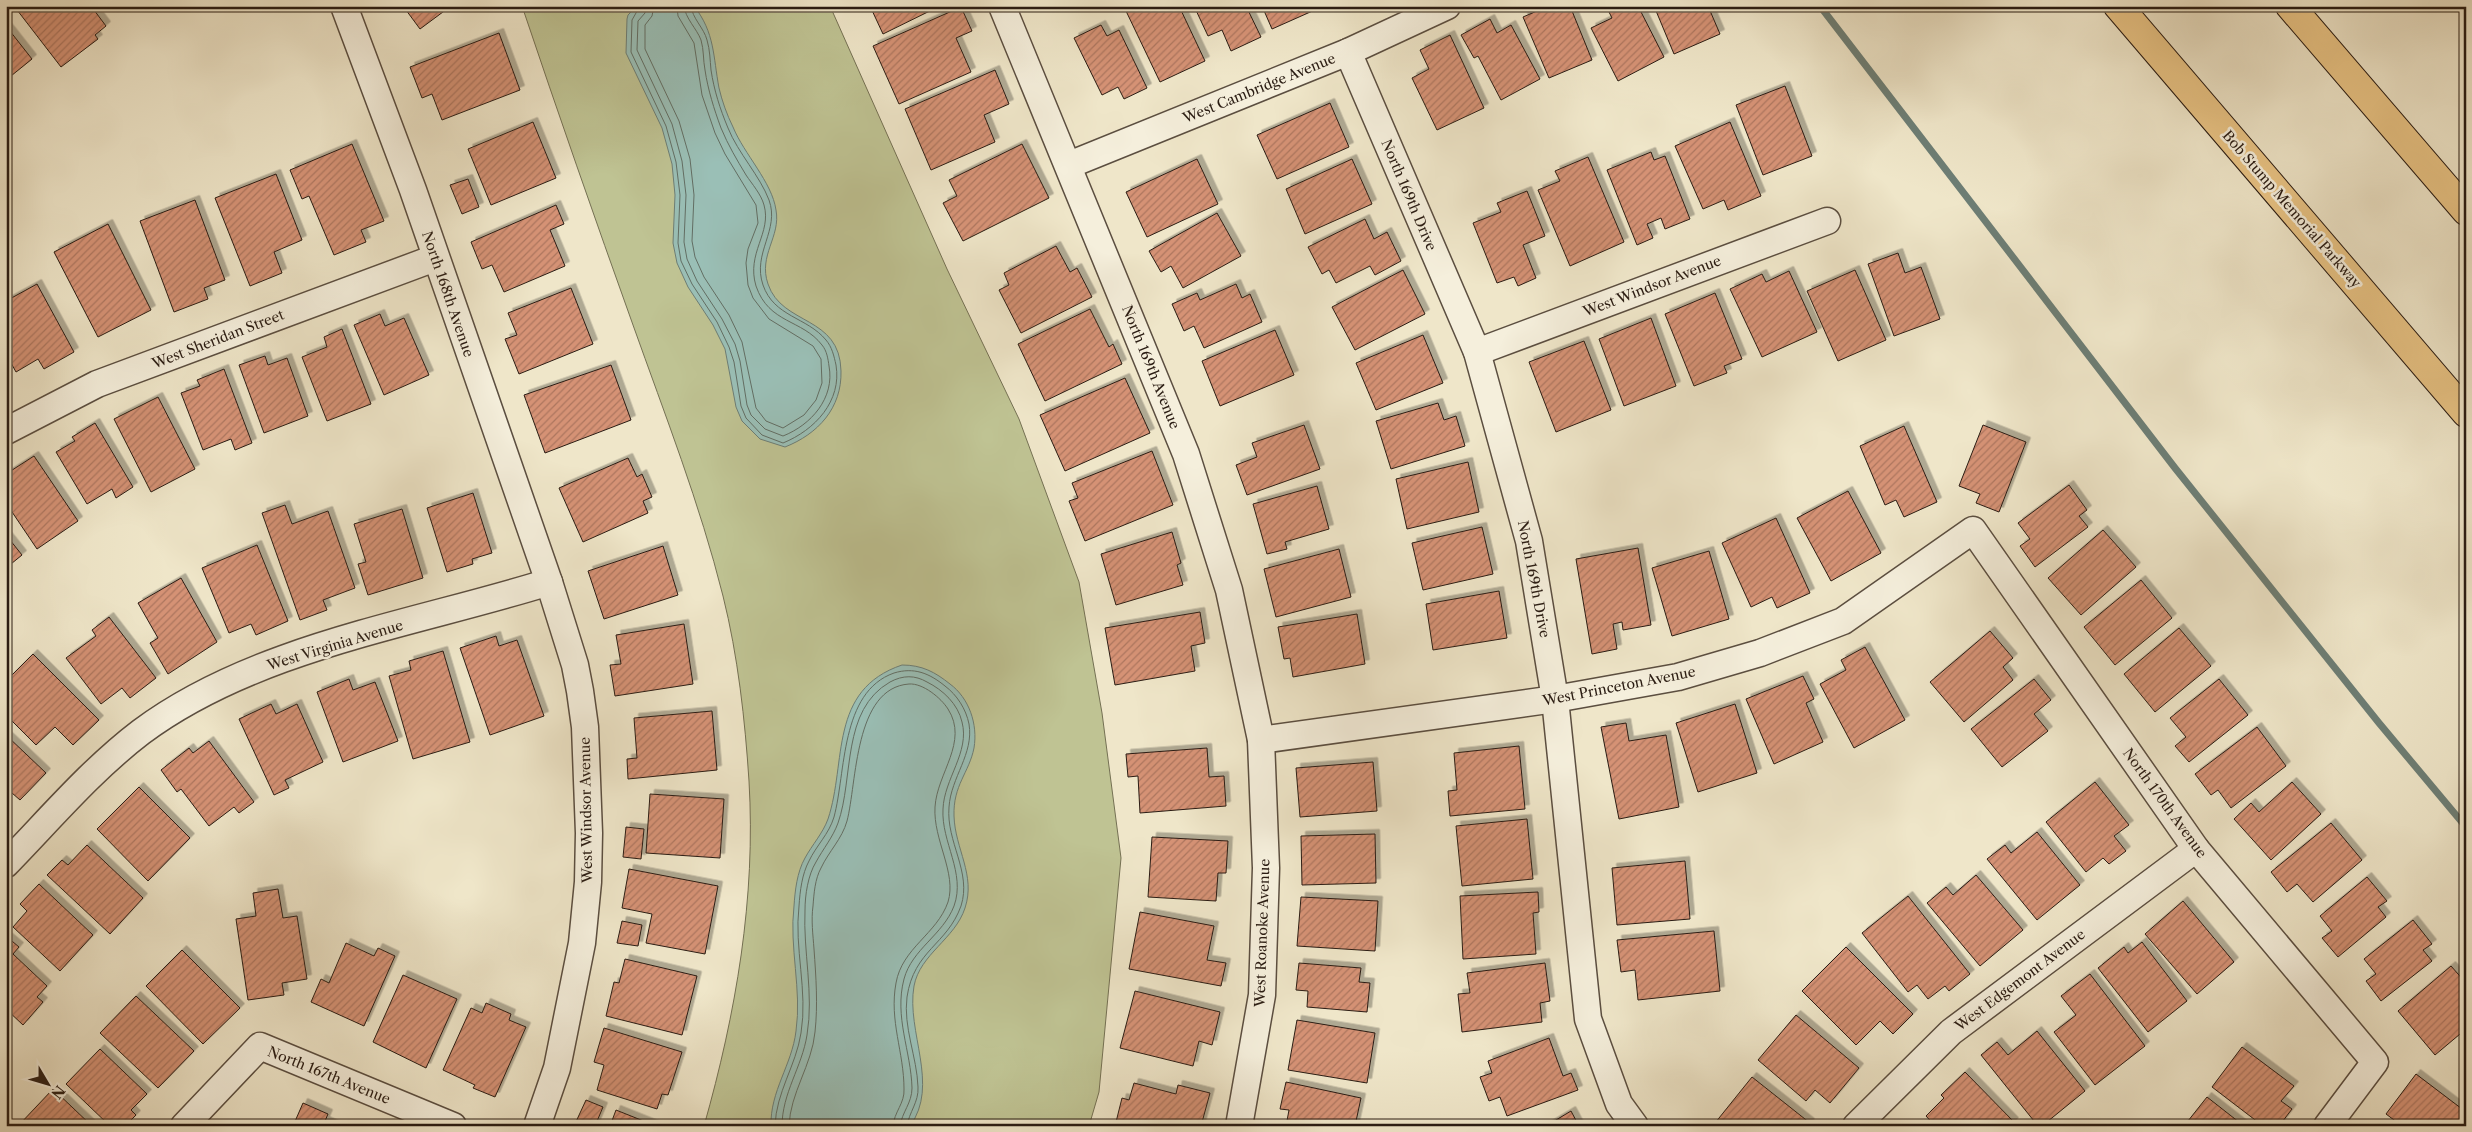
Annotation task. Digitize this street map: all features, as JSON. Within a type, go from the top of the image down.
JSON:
[{"type":"highway","name":"Bob Stump Memorial Parkway","points":[[2118,6],[2466,413]]},
{"type":"highway","points":[[2290,6],[2466,211]]},
{"type":"street","name":"North 168th Avenue","points":[[344,6],[413,190],[435,258],[549,582]]},
{"type":"street","name":"North 169th Avenue","points":[[1002,6],[1069,165],[1186,454],[1229,590],[1261,740]]},
{"type":"street","name":"West Cambridge Avenue","points":[[1069,165],[1348,52],[1447,6]]},
{"type":"street","name":"North 169th Drive","points":[[1348,52],[1477,352],[1528,541],[1555,699],[1588,1019],[1619,1104],[1635,1126]]},
{"type":"street","name":"West Windsor Avenue","points":[[1477,352],[1827,221]]},
{"type":"street","name":"West Sheridan Street","points":[[6,432],[97,384],[435,258]]},
{"type":"street","name":"West Princeton Avenue","points":[[1261,740],[1555,699],[1678,677],[1760,653],[1843,620],[1973,530]]},
{"type":"street","name":"North 170th Avenue","points":[[1973,530],[2196,849],[2375,1062],[2327,1126]]},
{"type":"street","name":"West Windsor Avenue","points":[[537,1126],[557,1068],[574,990],[584,926],[589,833],[585,727],[580,691],[575,665],[549,582]]},
{"type":"street","name":"West Virginia Avenue","points":[[6,864],[106,763],[140,733],[184,704],[230,680],[286,657],[549,582]]},
{"type":"street","name":"West Roanoke Avenue","points":[[1240,1126],[1262,995],[1266,868],[1261,740]]},
{"type":"street","name":"West Edgemont Avenue","points":[[1856,1126],[1951,1032],[2196,849]]},
{"type":"street","name":"North 167th Avenue","points":[[184,1126],[260,1046],[453,1126]]},
{"type":"green space","points":[[522,6],[830,6],[947,269],[1019,419],[1079,582],[1102,713],[1121,858],[1099,1092],[1089,1126],[704,1126],[726,1041],[741,955],[746,912],[750,825],[749,781],[737,665],[723,596],[693,494]]},
{"type":"water","points":[[637,6],[694,6],[701,16],[710,35],[719,88],[727,113],[738,137],[764,179],[776,210],[777,220],[766,264],[768,284],[775,297],[785,307],[821,330],[831,340],[838,353],[841,371],[840,384],[832,408],[826,418],[808,435],[785,447],[760,439],[742,421],[736,407],[725,349],[713,325],[688,287],[677,263],[673,243],[675,195],[672,164],[662,128],[626,53],[627,19],[628,15]]},
{"type":"water","points":[[902,665],[916,666],[928,670],[957,690],[971,712],[975,730],[972,757],[959,787],[954,805],[955,828],[967,873],[968,896],[965,908],[954,929],[930,955],[923,965],[914,986],[914,1022],[922,1076],[922,1093],[918,1110],[910,1126],[771,1126],[774,1101],[794,1043],[796,1031],[798,1000],[793,921],[798,875],[802,863],[828,819],[834,797],[844,730],[851,710],[862,692],[878,676]]},
{"type":"building","points":[[14,6],[91,6],[106,26],[95,35],[98,39],[61,67]]},
{"type":"building","points":[[403,6],[451,6],[420,29]]},
{"type":"building","points":[[870,6],[940,6],[883,34]]},
{"type":"building","points":[[1135,6],[1179,6],[1205,61],[1160,82],[1126,11]]},
{"type":"building","points":[[1194,6],[1246,6],[1261,37],[1231,51],[1222,30],[1208,36]]},
{"type":"building","points":[[1262,6],[1316,6],[1317,9],[1272,29]]},
{"type":"building","points":[[1543,6],[1570,6],[1592,60],[1549,78],[1523,17],[1544,8]]},
{"type":"building","points":[[1606,6],[1638,6],[1664,57],[1618,81],[1591,28],[1612,18]]},
{"type":"building","points":[[1654,6],[1708,6],[1720,34],[1674,54]]},
{"type":"building","points":[[961,7],[972,31],[956,38],[971,72],[899,104],[873,46]]},
{"type":"building","points":[[1490,19],[1497,33],[1511,25],[1540,79],[1501,100],[1478,56],[1474,58],[1461,35]]},
{"type":"building","points":[[1101,25],[1107,36],[1119,30],[1147,88],[1124,99],[1118,87],[1102,95],[1074,38]]},
{"type":"building","points":[[6,26],[32,59],[6,80]]},
{"type":"building","points":[[499,33],[520,90],[442,120],[432,94],[422,98],[410,67]]},
{"type":"building","points":[[1450,35],[1484,108],[1437,130],[1412,78],[1429,69],[1420,50]]},
{"type":"building","points":[[995,70],[1009,104],[984,115],[995,142],[931,170],[905,109]]},
{"type":"building","points":[[1785,86],[1812,156],[1763,175],[1736,105]]},
{"type":"building","points":[[1330,103],[1349,147],[1277,179],[1257,135]]},
{"type":"building","points":[[533,122],[556,178],[491,205],[468,149]]},
{"type":"building","points":[[1730,122],[1761,196],[1728,210],[1724,200],[1703,209],[1675,146]]},
{"type":"building","points":[[352,144],[384,221],[361,230],[366,242],[334,255],[309,196],[302,199],[290,170]]},
{"type":"building","points":[[1022,144],[1049,198],[963,241],[943,203],[957,196],[949,180]]},
{"type":"building","points":[[1651,152],[1654,160],[1665,156],[1690,219],[1665,229],[1661,218],[1647,224],[1653,238],[1637,245],[1607,170]]},
{"type":"building","points":[[1588,157],[1624,242],[1570,266],[1538,190],[1560,181],[1555,171]]},
{"type":"building","points":[[1197,159],[1218,204],[1147,237],[1126,192]]},
{"type":"building","points":[[1352,159],[1372,204],[1305,234],[1286,189]]},
{"type":"building","points":[[276,174],[302,240],[274,252],[282,273],[250,286],[215,198]]},
{"type":"building","points":[[468,179],[479,207],[462,214],[450,185]]},
{"type":"building","points":[[1527,191],[1545,236],[1523,245],[1536,278],[1518,286],[1514,277],[1497,283],[1473,223],[1501,212],[1497,203]]},
{"type":"building","points":[[195,200],[225,280],[204,288],[208,299],[174,312],[140,221]]},
{"type":"building","points":[[556,205],[564,224],[550,230],[565,266],[504,292],[492,265],[482,269],[471,242]]},
{"type":"building","points":[[1217,213],[1241,256],[1183,288],[1171,266],[1161,272],[1149,251]]},
{"type":"building","points":[[1365,219],[1374,239],[1387,232],[1401,261],[1375,275],[1370,266],[1336,283],[1329,270],[1322,274],[1308,247]]},
{"type":"building","points":[[108,224],[151,310],[98,337],[54,252]]},
{"type":"building","points":[[1056,246],[1070,272],[1077,268],[1092,297],[1021,333],[999,290],[1009,285],[1004,273]]},
{"type":"building","points":[[1898,253],[1905,273],[1921,267],[1940,319],[1894,336],[1868,264]]},
{"type":"building","points":[[1403,270],[1425,314],[1355,350],[1332,307]]},
{"type":"building","points":[[1855,270],[1886,340],[1838,361],[1807,291]]},
{"type":"building","points":[[1789,271],[1817,332],[1762,357],[1730,289],[1762,274],[1766,282]]},
{"type":"building","points":[[37,284],[74,352],[44,369],[38,359],[16,372],[6,354],[6,301]]},
{"type":"building","points":[[1236,284],[1242,298],[1250,294],[1262,322],[1204,348],[1194,326],[1184,331],[1172,304],[1197,293],[1200,300]]},
{"type":"building","points":[[571,288],[593,344],[519,374],[505,339],[517,335],[508,313]]},
{"type":"building","points":[[1715,293],[1742,359],[1724,366],[1727,373],[1694,386],[1665,314]]},
{"type":"building","points":[[1090,309],[1109,347],[1113,344],[1122,364],[1045,401],[1018,344]]},
{"type":"building","points":[[380,314],[385,326],[404,318],[429,375],[384,395],[354,325]]},
{"type":"building","points":[[1651,318],[1676,386],[1624,406],[1599,339]]},
{"type":"building","points":[[342,329],[371,404],[327,421],[302,357],[327,347],[324,337]]},
{"type":"building","points":[[1275,330],[1294,375],[1220,406],[1202,361]]},
{"type":"building","points":[[1423,335],[1443,383],[1376,410],[1356,363]]},
{"type":"building","points":[[1584,341],[1611,410],[1556,432],[1529,362]]},
{"type":"building","points":[[265,356],[268,365],[287,358],[308,416],[264,433],[239,365]]},
{"type":"building","points":[[611,365],[631,420],[545,453],[524,395]]},
{"type":"building","points":[[224,369],[252,443],[235,450],[231,439],[203,450],[181,393],[200,386],[197,380]]},
{"type":"building","points":[[1125,378],[1150,433],[1065,471],[1040,415]]},
{"type":"building","points":[[158,397],[195,469],[151,492],[114,419]]},
{"type":"building","points":[[1438,403],[1444,420],[1456,416],[1465,446],[1391,469],[1376,421]]},
{"type":"building","points":[[95,423],[133,487],[116,498],[112,489],[87,504],[56,452],[75,441],[72,437]]},
{"type":"building","points":[[1304,425],[1320,469],[1247,495],[1236,465],[1257,457],[1252,443]]},
{"type":"building","points":[[1983,425],[2026,442],[1999,512],[1976,503],[1980,494],[1959,486]]},
{"type":"building","points":[[1904,426],[1937,502],[1904,517],[1896,500],[1885,505],[1860,446]]},
{"type":"building","points":[[1152,451],[1173,505],[1085,541],[1069,501],[1078,498],[1072,483]]},
{"type":"building","points":[[34,456],[78,521],[37,549],[6,503],[6,474]]},
{"type":"building","points":[[628,458],[637,477],[642,474],[652,497],[643,501],[648,513],[583,542],[559,488]]},
{"type":"building","points":[[1468,462],[1479,512],[1407,529],[1396,479]]},
{"type":"building","points":[[2069,485],[2087,510],[2079,516],[2088,527],[2035,567],[2020,546],[2030,539],[2018,523]]},
{"type":"building","points":[[1317,486],[1329,529],[1285,542],[1287,549],[1267,554],[1253,504]]},
{"type":"building","points":[[1848,491],[1881,553],[1831,581],[1797,518]]},
{"type":"building","points":[[473,493],[492,553],[472,559],[473,564],[447,572],[427,508]]},
{"type":"building","points":[[285,505],[292,524],[328,511],[355,588],[323,600],[327,610],[300,620],[262,513]]},
{"type":"building","points":[[402,509],[423,578],[368,595],[358,564],[366,562],[354,524]]},
{"type":"building","points":[[1776,518],[1810,593],[1777,608],[1772,597],[1751,607],[1722,543]]},
{"type":"building","points":[[1482,527],[1493,574],[1423,590],[1412,543]]},
{"type":"building","points":[[2103,530],[2136,567],[2081,615],[2048,578]]},
{"type":"building","points":[[1172,532],[1181,563],[1177,565],[1183,585],[1116,605],[1101,554]]},
{"type":"building","points":[[6,535],[22,555],[6,568]]},
{"type":"building","points":[[257,545],[288,621],[256,635],[251,624],[229,633],[202,568]]},
{"type":"building","points":[[663,546],[678,595],[604,619],[588,571]]},
{"type":"building","points":[[1638,548],[1651,625],[1623,630],[1622,622],[1613,624],[1617,649],[1592,654],[1576,559]]},
{"type":"building","points":[[1339,549],[1351,597],[1276,617],[1264,569]]},
{"type":"building","points":[[1709,551],[1729,619],[1672,636],[1652,568]]},
{"type":"building","points":[[181,578],[217,642],[168,674],[150,643],[158,638],[138,603]]},
{"type":"building","points":[[2141,580],[2172,618],[2115,665],[2084,627]]},
{"type":"building","points":[[1499,591],[1507,638],[1433,650],[1426,604]]},
{"type":"building","points":[[1200,612],[1205,643],[1191,646],[1195,671],[1115,685],[1105,628]]},
{"type":"building","points":[[1357,614],[1365,664],[1293,677],[1290,658],[1284,659],[1278,627]]},
{"type":"building","points":[[109,617],[156,678],[130,698],[122,688],[101,704],[66,658],[96,636],[92,630]]},
{"type":"building","points":[[684,624],[693,684],[615,696],[610,665],[621,664],[616,635]]},
{"type":"building","points":[[2179,628],[2211,666],[2155,712],[2124,674]]},
{"type":"building","points":[[1990,631],[2013,658],[2003,667],[2013,680],[1964,722],[1930,682]]},
{"type":"building","points":[[496,636],[499,646],[517,640],[544,716],[490,735],[460,648]]},
{"type":"building","points":[[1865,647],[1905,720],[1854,748],[1820,684],[1846,670],[1841,660]]},
{"type":"building","points":[[443,651],[470,742],[413,759],[389,676],[411,670],[409,661]]},
{"type":"building","points":[[33,654],[99,720],[73,745],[55,727],[36,745],[6,715],[6,681]]},
{"type":"building","points":[[1803,676],[1814,699],[1806,703],[1823,742],[1774,764],[1746,699]]},
{"type":"building","points":[[349,679],[353,690],[375,682],[398,741],[343,762],[317,692]]},
{"type":"building","points":[[2034,679],[2051,700],[2034,714],[2048,731],[2002,767],[1971,729]]},
{"type":"building","points":[[2219,679],[2248,715],[2189,762],[2175,746],[2186,737],[2170,718]]},
{"type":"building","points":[[271,704],[276,714],[297,704],[323,762],[285,780],[289,788],[274,795],[239,719]]},
{"type":"building","points":[[1735,704],[1757,773],[1698,792],[1676,723]]},
{"type":"building","points":[[712,711],[717,770],[628,779],[627,759],[637,758],[634,718]]},
{"type":"building","points":[[1626,723],[1629,741],[1666,735],[1679,807],[1619,819],[1601,727]]},
{"type":"building","points":[[2257,727],[2286,766],[2231,808],[2218,790],[2211,795],[2195,774]]},
{"type":"building","points":[[6,735],[46,773],[20,800],[12,793],[6,800]]},
{"type":"building","points":[[209,741],[254,802],[239,813],[234,807],[209,826],[181,789],[177,792],[161,770],[189,748],[193,753]]},
{"type":"building","points":[[1519,746],[1525,809],[1450,816],[1448,791],[1457,790],[1454,753]]},
{"type":"building","points":[[1207,748],[1209,777],[1224,776],[1226,806],[1140,813],[1138,776],[1128,777],[1126,754]]},
{"type":"building","points":[[1373,762],[1377,811],[1300,817],[1296,768]]},
{"type":"building","points":[[2095,782],[2129,825],[2114,836],[2126,851],[2109,864],[2103,858],[2086,872],[2046,822]]},
{"type":"building","points":[[2292,782],[2321,814],[2271,860],[2234,819],[2251,803],[2259,812]]},
{"type":"building","points":[[139,787],[190,838],[148,881],[97,829]]},
{"type":"building","points":[[650,794],[724,799],[720,858],[646,853]]},
{"type":"building","points":[[1527,819],[1533,879],[1462,886],[1456,826]]},
{"type":"building","points":[[2331,823],[2362,860],[2313,902],[2297,884],[2287,892],[2271,872]]},
{"type":"building","points":[[626,827],[644,829],[641,859],[623,857]]},
{"type":"building","points":[[2037,832],[2080,885],[2037,920],[1987,859],[2005,845],[2011,853]]},
{"type":"building","points":[[1375,834],[1376,883],[1302,885],[1301,836]]},
{"type":"building","points":[[1152,837],[1228,841],[1226,873],[1218,873],[1216,901],[1148,897]]},
{"type":"building","points":[[87,845],[143,898],[110,934],[47,875],[62,860],[68,865]]},
{"type":"building","points":[[1685,861],[1690,919],[1617,925],[1612,868]]},
{"type":"building","points":[[629,869],[718,886],[705,954],[646,943],[652,914],[622,908]]},
{"type":"building","points":[[1976,875],[2023,930],[1980,966],[1927,903],[1946,887],[1953,895]]},
{"type":"building","points":[[2367,877],[2387,901],[2378,907],[2386,917],[2338,957],[2322,938],[2332,931],[2320,916]]},
{"type":"building","points":[[39,884],[93,935],[60,971],[13,927],[27,911],[20,904]]},
{"type":"building","points":[[278,889],[283,918],[297,916],[307,979],[282,983],[284,995],[248,1000],[236,919],[256,916],[253,893]]},
{"type":"building","points":[[1538,892],[1539,912],[1533,913],[1536,954],[1463,959],[1460,896]]},
{"type":"building","points":[[1908,896],[1970,974],[1949,991],[1945,986],[1928,999],[1917,985],[1908,992],[1862,933]]},
{"type":"building","points":[[1301,897],[1378,901],[1375,951],[1297,946]]},
{"type":"building","points":[[2183,901],[2234,962],[2197,994],[2145,934]]},
{"type":"building","points":[[1140,912],[1214,926],[1207,960],[1226,963],[1221,986],[1129,969]]},
{"type":"building","points":[[2413,920],[2432,944],[2423,950],[2432,961],[2381,1001],[2366,981],[2376,974],[2364,959]]},
{"type":"building","points":[[622,921],[642,925],[638,946],[617,943]]},
{"type":"building","points":[[1714,931],[1720,991],[1638,1000],[1635,970],[1621,972],[1617,940]]},
{"type":"building","points":[[6,936],[19,947],[13,954],[47,986],[37,997],[43,1002],[23,1025],[6,1009]]},
{"type":"building","points":[[2142,942],[2187,1001],[2148,1032],[2098,968],[2124,947],[2128,953]]},
{"type":"building","points":[[346,943],[374,956],[378,948],[395,956],[364,1026],[311,1002],[321,979],[329,983]]},
{"type":"building","points":[[1846,947],[1913,1014],[1893,1034],[1880,1021],[1856,1045],[1802,991]]},
{"type":"building","points":[[182,950],[240,1008],[203,1044],[146,986]]},
{"type":"building","points":[[625,959],[697,976],[682,1035],[606,1016],[614,982],[619,983]]},
{"type":"building","points":[[1299,963],[1361,968],[1359,982],[1370,983],[1367,1012],[1307,1007],[1308,991],[1296,990]]},
{"type":"building","points":[[1545,963],[1550,1001],[1540,1003],[1542,1022],[1462,1032],[1458,994],[1470,993],[1467,973]]},
{"type":"building","points":[[2451,966],[2466,983],[2466,1029],[2435,1055],[2398,1011]]},
{"type":"building","points":[[2090,974],[2145,1046],[2095,1085],[2054,1032],[2076,1015],[2061,996]]},
{"type":"building","points":[[403,975],[457,999],[426,1068],[373,1042]]},
{"type":"building","points":[[1135,991],[1220,1012],[1212,1045],[1199,1041],[1193,1066],[1120,1048]]},
{"type":"building","points":[[136,996],[194,1051],[158,1088],[100,1033]]},
{"type":"building","points":[[486,1003],[511,1014],[509,1020],[526,1027],[495,1097],[473,1088],[475,1085],[443,1070],[471,1008],[482,1013]]},
{"type":"building","points":[[1796,1015],[1859,1068],[1830,1103],[1815,1090],[1806,1101],[1758,1060]]},
{"type":"building","points":[[1297,1020],[1375,1033],[1367,1083],[1288,1070]]},
{"type":"building","points":[[604,1028],[682,1052],[668,1095],[662,1094],[657,1109],[597,1090],[604,1065],[594,1062]]},
{"type":"building","points":[[2037,1031],[2085,1091],[2042,1126],[2038,1126],[1981,1055],[1997,1042],[2008,1055]]},
{"type":"building","points":[[1549,1038],[1563,1076],[1571,1073],[1578,1090],[1507,1116],[1500,1097],[1489,1101],[1480,1077],[1492,1073],[1488,1061]]},
{"type":"building","points":[[2242,1047],[2294,1086],[2281,1101],[2292,1109],[2279,1126],[2263,1126],[2212,1087]]},
{"type":"building","points":[[100,1049],[147,1094],[131,1110],[136,1115],[125,1126],[110,1126],[66,1084]]},
{"type":"building","points":[[1965,1072],[2014,1122],[2010,1126],[1935,1126],[1926,1116],[1944,1098],[1941,1095]]},
{"type":"building","points":[[2416,1074],[2466,1112],[2466,1126],[2402,1126],[2386,1114]]},
{"type":"building","points":[[1752,1077],[1810,1123],[1808,1126],[1719,1126],[1715,1123]]},
{"type":"building","points":[[1286,1082],[1361,1098],[1355,1126],[1286,1126],[1289,1110],[1280,1109]]},
{"type":"building","points":[[1134,1083],[1176,1094],[1178,1085],[1210,1093],[1201,1126],[1115,1126],[1122,1098],[1129,1100]]},
{"type":"building","points":[[53,1089],[92,1126],[19,1125]]},
{"type":"building","points":[[2207,1097],[2244,1126],[2184,1126]]},
{"type":"building","points":[[586,1100],[603,1107],[595,1126],[574,1126]]},
{"type":"building","points":[[303,1103],[328,1114],[325,1121],[336,1126],[293,1126]]},
{"type":"building","points":[[616,1110],[656,1126],[610,1126]]},
{"type":"building","points":[[1571,1111],[1579,1126],[1546,1126]]},
{"type":"waterway","points":[[1820,6],[2175,468],[2379,723],[2466,827]]}]
